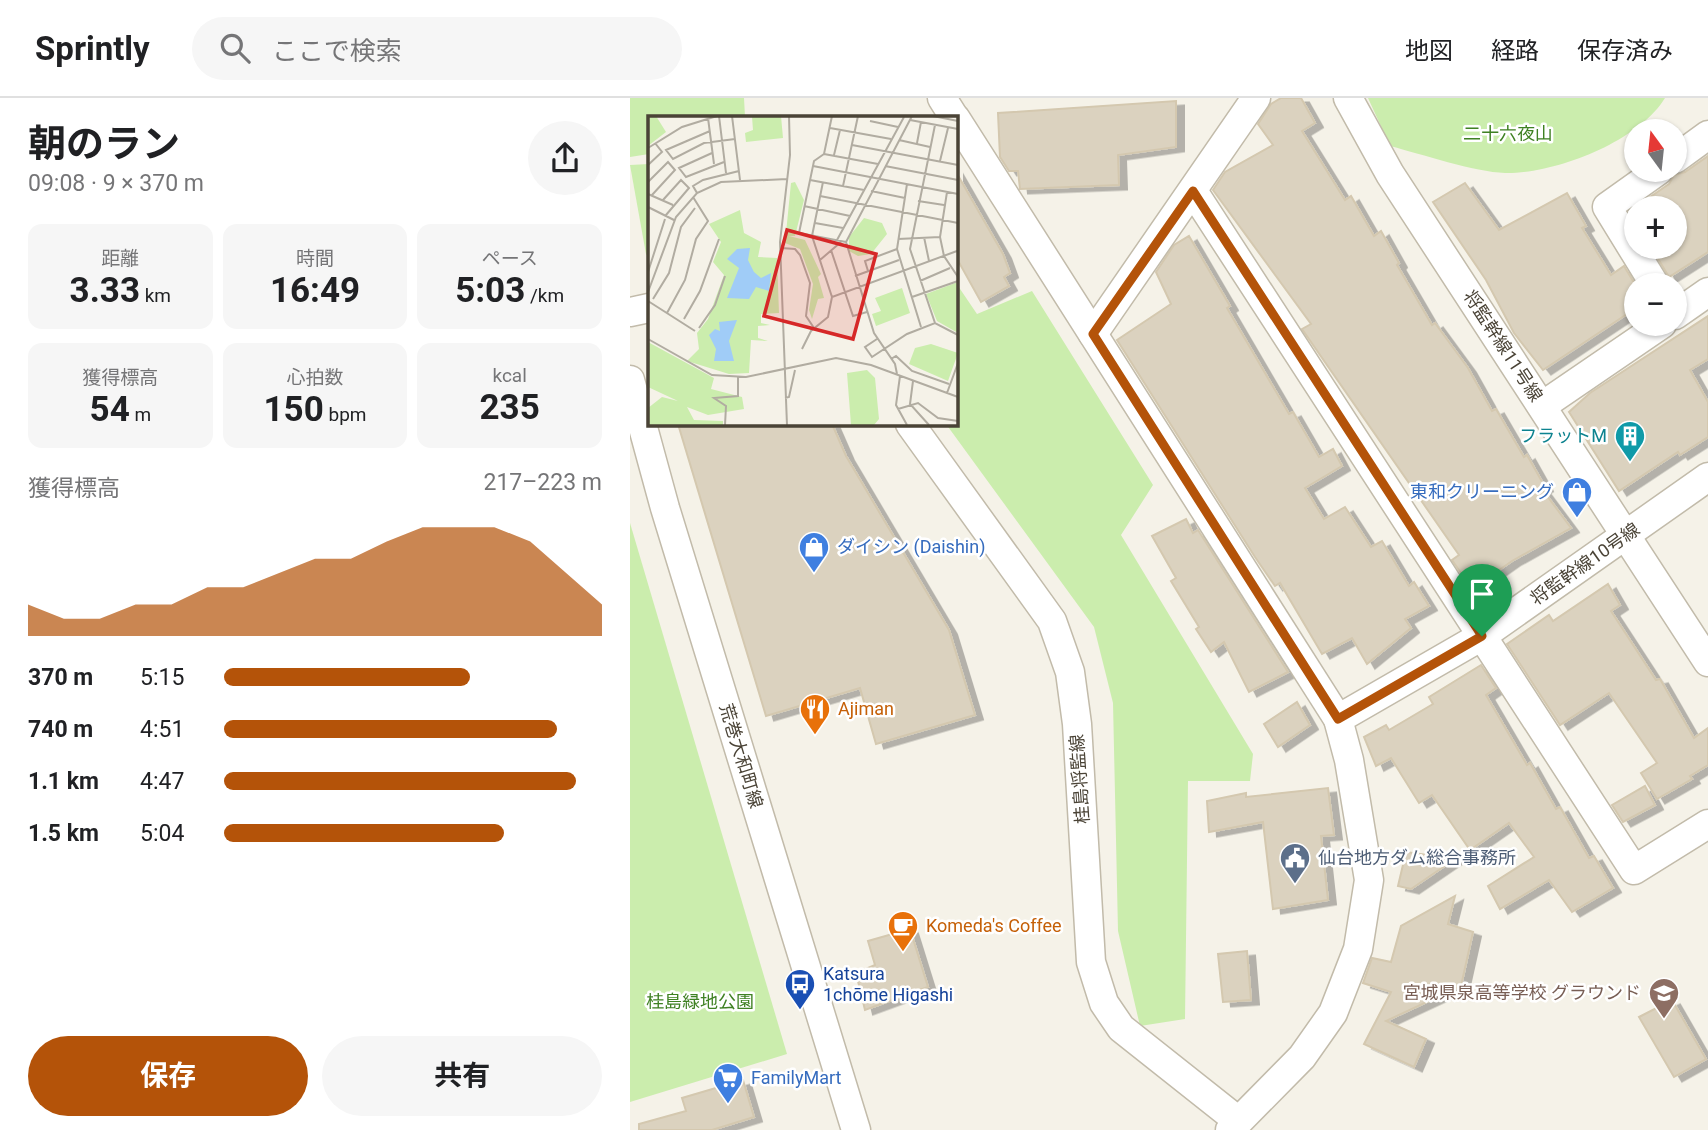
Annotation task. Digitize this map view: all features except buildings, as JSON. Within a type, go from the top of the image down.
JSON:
[{"type":"street","points":[[942,98],[954,116]]},
{"type":"street","points":[[1093,334],[1256,98]]},
{"type":"street","name":"将監幹線11号線","points":[[1348,98],[1390,174],[1708,662]]},
{"type":"street","points":[[957,121],[1338,719],[1349,760],[1369,880],[1359,949],[1333,1013],[1302,1057],[1234,1125]]},
{"type":"street","points":[[1687,150],[1708,135]]},
{"type":"street","points":[[1642,182],[1607,207],[1648,273]]},
{"type":"street","points":[[1193,191],[1634,870],[1708,824]]},
{"type":"street","points":[[1687,307],[1708,292]]},
{"type":"street","points":[[630,312],[648,309]]},
{"type":"street","points":[[1542,406],[1644,336]]},
{"type":"street","name":"荒巻大和町線","points":[[630,380],[665,508],[856,1130]]},
{"type":"street","name":"桂島将監線","points":[[912,425],[1052,621],[1070,672],[1077,724],[1091,962],[1104,1003],[1121,1028],[1234,1125]]},
{"type":"street","name":"将監幹線10号線","points":[[1338,719],[1482,636],[1708,477]]},
{"type":"green space","points":[[630,98],[744,98],[745,116],[648,116],[648,154],[630,157]]},
{"type":"green space","name":"二十六夜山","points":[[1368,98],[1665,98],[1646,119],[1624,119],[1624,136],[1616,141],[1570,161],[1525,172],[1493,172],[1390,146]]},
{"type":"green space","points":[[648,164],[648,257],[646,254],[630,165]]},
{"type":"green space","points":[[957,284],[977,314],[1032,291],[1153,485],[1121,535],[1253,754],[1250,781],[1188,781],[1185,1019],[1140,1026],[1118,931],[1113,703],[1094,627],[947,425],[957,425]]},
{"type":"green space","name":"桂島緑地公園","points":[[630,523],[787,1054],[630,1102]]},
{"type":"place","name":"フラットM","points":[[1630,463]]},
{"type":"place","name":"東和クリーニング","points":[[1577,519]]},
{"type":"place","name":"ダイシン (Daishin)","points":[[814,574]]},
{"type":"place","name":"Ajiman","points":[[815,736]]},
{"type":"place","name":"仙台地方ダム総合事務所","points":[[1295,885]]},
{"type":"place","name":"Komeda's Coffee","points":[[903,953]]},
{"type":"place","name":"Katsura 1chōme Higashi","points":[[800,1011]]},
{"type":"place","name":"宮城県泉高等学校 グラウンド","points":[[1664,1020]]},
{"type":"place","name":"FamilyMart","points":[[728,1105]]},
{"type":"route","points":[[1193,191],[1482,636],[1338,719],[1093,334],[1193,191]]}]
